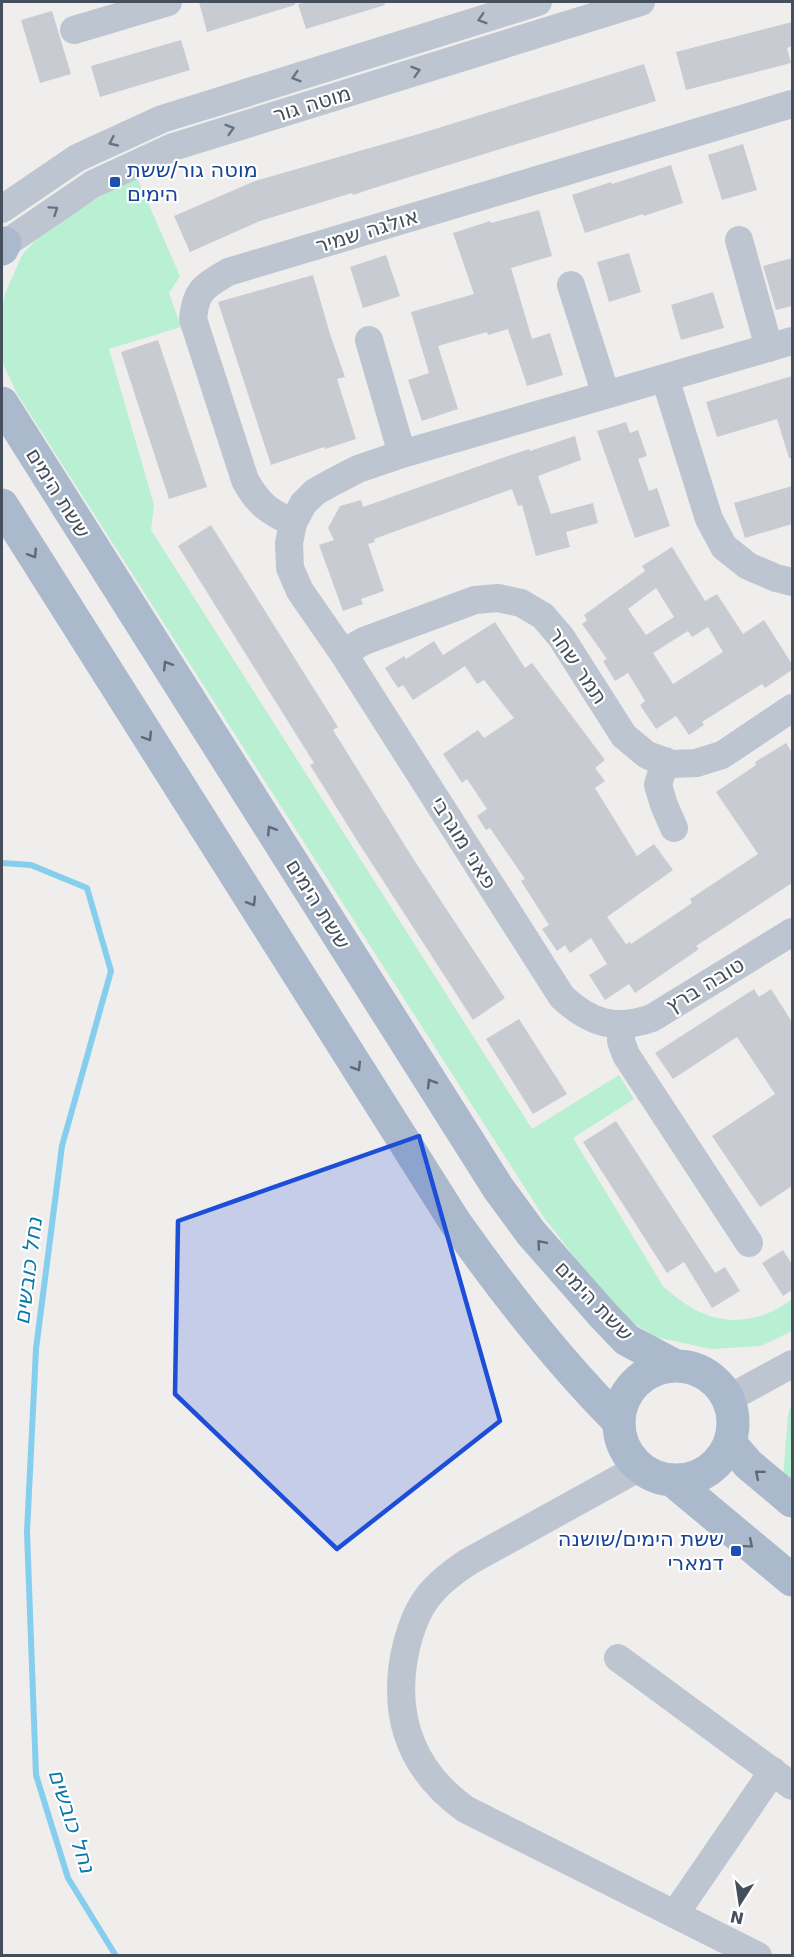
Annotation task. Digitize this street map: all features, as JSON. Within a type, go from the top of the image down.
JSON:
[{"type":"main road","name":"ששת הימים","points":[[2,404],[498,1188],[531,1233],[627,1340],[676,1366]]},
{"type":"main road","points":[[2,505],[455,1222],[524,1316],[586,1389],[619,1422]]},
{"type":"main road","points":[[676,1366],[692,1368],[707,1375],[719,1385],[728,1399],[733,1420],[730,1443],[721,1459],[707,1471],[690,1478],[672,1480],[655,1476],[640,1467],[628,1455],[621,1439],[619,1422],[622,1405],[630,1389],[643,1376],[659,1368],[676,1366]]},
{"type":"main road","points":[[730,1443],[748,1464],[792,1501]]},
{"type":"main road","points":[[672,1480],[792,1580]]},
{"type":"street","points":[[74,30],[131,7],[168,2]]},
{"type":"street","name":"מוטה גור","points":[[2,209],[77,158],[162,119],[538,2]]},
{"type":"street","name":"מוטה גור","points":[[3,246],[93,184],[173,147],[578,10],[641,2]]},
{"type":"street","name":"אולגה שמיר","points":[[293,523],[268,510],[255,498],[245,480],[193,319],[195,299],[207,285],[228,272],[792,104]]},
{"type":"street","name":"פאני מוגרבי","points":[[621,1025],[598,1021],[579,1012],[562,998],[344,653],[300,591],[290,568],[289,543],[293,523],[303,504],[315,492],[358,469],[402,454],[781,345],[739,240]]},
{"type":"street","points":[[571,285],[606,395]]},
{"type":"street","points":[[369,340],[402,454]]},
{"type":"street","points":[[665,378],[709,519],[724,547],[748,566],[776,579],[792,582]]},
{"type":"street","name":"תמר שחר","points":[[344,653],[364,641],[475,600],[498,598],[521,603],[543,616],[561,637],[624,736],[647,755],[672,764],[696,763],[722,755],[792,708]]},
{"type":"street","points":[[665,761],[658,785],[674,828]]},
{"type":"street","name":"טובה ברץ","points":[[621,1025],[652,1018],[790,938]]},
{"type":"street","points":[[621,1025],[621,1041],[626,1055],[749,1243]]},
{"type":"street","points":[[728,1399],[792,1364]]},
{"type":"street","points":[[640,1467],[468,1562],[445,1578],[426,1598],[406,1645],[400,1685],[405,1728],[417,1758],[430,1776],[449,1797],[465,1809],[758,1956]]},
{"type":"street","points":[[618,1658],[783,1779],[675,1914]]},
{"type":"highlighted area","points":[[419,1136],[500,1421],[337,1549],[175,1394],[178,1221]]},
{"type":"green space","points":[[136,175],[180,276],[169,293],[181,327],[109,349],[154,505],[151,530],[532,1129],[619,1075],[634,1099],[573,1138],[663,1286],[674,1296],[699,1311],[725,1319],[753,1318],[775,1310],[792,1299],[792,1331],[761,1346],[711,1349],[655,1337],[626,1318],[589,1276],[543,1216],[16,392],[2,361],[2,310],[5,294],[22,255],[44,231]]},
{"type":"green space","points":[[792,1402],[792,1483],[783,1477],[788,1415]]},
{"type":"building","points":[[199,2],[295,2],[295,5],[207,32]]},
{"type":"building","points":[[384,2],[385,5],[306,29],[298,4]]},
{"type":"building","points":[[52,11],[71,74],[40,83],[21,20]]},
{"type":"building","points":[[792,22],[792,46],[787,48],[791,63],[686,90],[676,52]]},
{"type":"building","points":[[181,40],[190,70],[100,97],[91,66]]},
{"type":"building","points":[[644,64],[656,101],[353,195],[352,193],[260,221],[190,252],[174,216],[255,181],[422,133]]},
{"type":"building","points":[[743,144],[757,190],[722,200],[708,155]]},
{"type":"building","points":[[671,165],[683,203],[585,233],[572,195]]},
{"type":"building","points":[[539,210],[552,256],[511,268],[532,339],[550,333],[563,375],[527,386],[508,329],[488,335],[487,332],[438,346],[458,409],[422,421],[408,380],[429,373],[411,312],[474,294],[453,233],[490,221],[491,223]]},
{"type":"building","points":[[629,253],[641,292],[609,302],[597,262]]},
{"type":"building","points":[[386,255],[400,296],[363,308],[350,267]]},
{"type":"building","points":[[792,258],[792,306],[776,310],[763,266]]},
{"type":"building","points":[[313,275],[345,377],[337,379],[356,439],[271,465],[218,302]]},
{"type":"building","points":[[713,292],[724,328],[681,340],[671,305]]},
{"type":"building","points":[[158,340],[207,487],[169,499],[121,352]]},
{"type":"building","points":[[792,376],[792,458],[789,458],[777,419],[717,437],[706,402]]},
{"type":"building","points":[[626,422],[630,433],[638,430],[647,456],[638,459],[649,491],[657,488],[670,526],[635,538],[597,431]]},
{"type":"building","points":[[575,436],[581,460],[538,476],[551,514],[593,503],[598,523],[566,532],[570,547],[536,556],[522,505],[518,506],[512,489],[374,539],[375,542],[368,544],[384,591],[361,599],[363,604],[343,611],[319,545],[334,540],[328,528],[340,506],[361,500],[363,507],[502,458]]},
{"type":"building","points":[[792,486],[792,524],[745,538],[734,503]]},
{"type":"building","points":[[211,525],[338,727],[333,730],[414,860],[505,998],[473,1020],[310,765],[314,763],[178,546]]},
{"type":"building","points":[[672,547],[705,601],[717,594],[743,634],[764,620],[792,664],[792,670],[765,688],[762,684],[702,722],[704,725],[689,735],[676,716],[656,729],[640,705],[645,701],[628,673],[615,681],[603,661],[607,659],[582,624],[587,620],[584,615],[645,571],[642,566]],"holes":[[[656,588],[674,617],[646,635],[628,609]],[[708,627],[723,652],[673,684],[653,653],[688,631],[692,637]]]},
{"type":"building","points":[[495,622],[525,668],[532,663],[605,760],[595,768],[605,781],[595,788],[637,856],[654,844],[673,870],[607,917],[626,944],[630,942],[631,944],[692,903],[690,899],[758,854],[716,792],[756,765],[755,762],[786,743],[792,752],[792,883],[696,946],[699,949],[635,993],[629,984],[605,1000],[589,975],[607,964],[591,938],[570,953],[565,945],[557,951],[542,929],[549,925],[521,881],[525,879],[490,828],[486,830],[477,816],[487,809],[467,779],[462,783],[443,754],[478,730],[484,738],[514,718],[484,680],[477,684],[465,666],[413,700],[403,685],[398,688],[385,668],[404,656],[406,659],[434,641],[443,655]]},
{"type":"building","points":[[754,989],[759,997],[771,989],[792,1022],[792,1186],[760,1207],[712,1136],[775,1094],[737,1037],[673,1079],[655,1053]]},
{"type":"building","points":[[519,1019],[567,1094],[533,1114],[486,1039]]},
{"type":"building","points":[[616,1121],[715,1273],[725,1267],[740,1291],[712,1308],[684,1262],[667,1273],[583,1142]]},
{"type":"building","points":[[783,1250],[792,1264],[792,1290],[783,1296],[762,1263]]},
{"type":"waterway","name":"נחל כובשים","points":[[2,863],[31,865],[87,888],[111,971],[62,1146],[36,1349],[27,1532],[36,1775],[68,1878],[116,1956]]},
{"type":"place","name":"מוטה גור/ששת הימים","points":[[115,182]]},
{"type":"place","name":"ששת הימים/שושנה דמארי","points":[[736,1551]]}]
